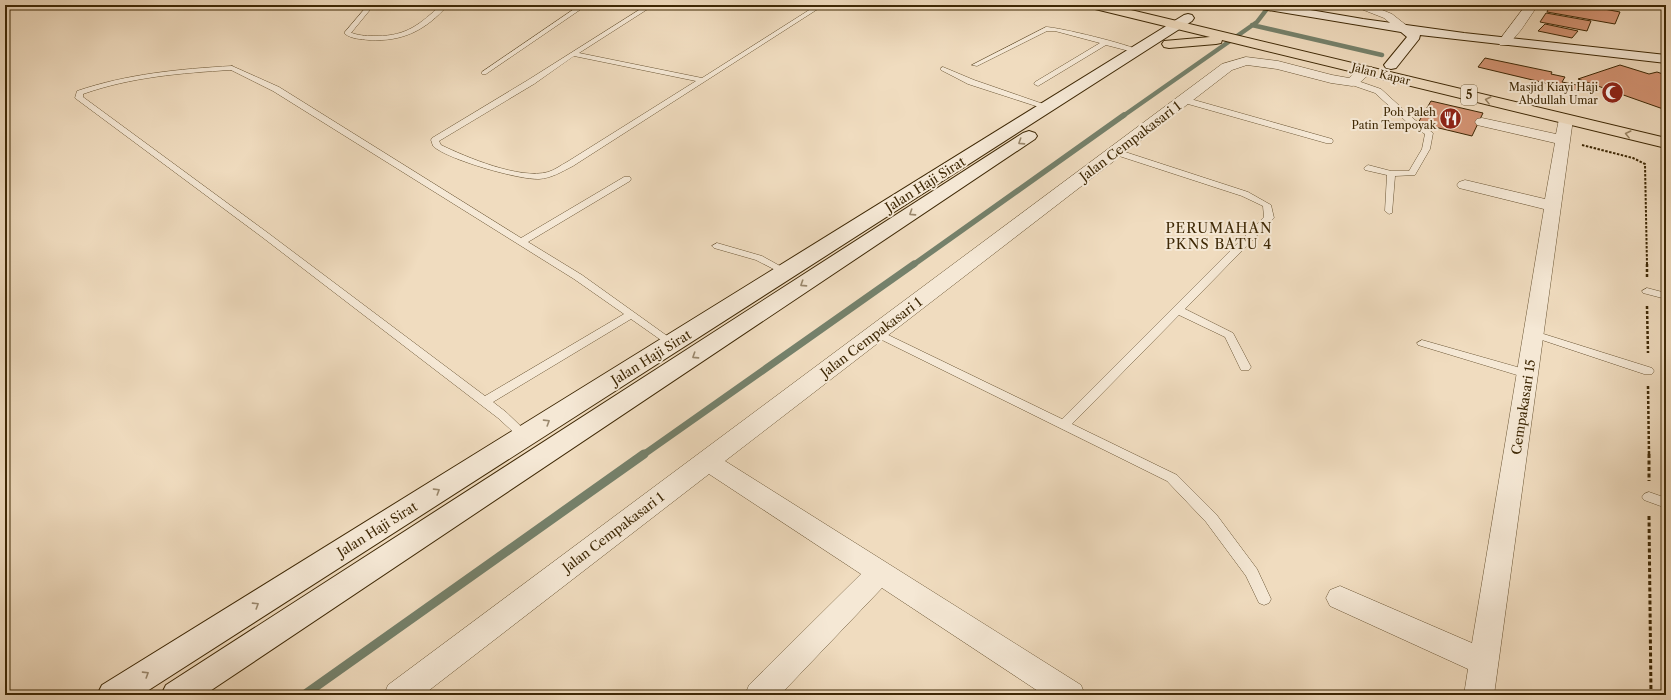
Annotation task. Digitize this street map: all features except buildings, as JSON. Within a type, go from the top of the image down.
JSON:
[{"type":"highway","name":"Jalan Kapar","points":[[1132,5],[1203,28]]},
{"type":"highway","name":"Jalan Kapar","points":[[1101,6],[1266,43],[1391,65],[1666,131]]},
{"type":"highway","points":[[1101,6],[1141,20],[1153,30],[1162,42]]},
{"type":"highway","points":[[1203,28],[1237,41],[1266,43]]},
{"type":"highway","name":"Jalan Kapar","points":[[1266,43],[1359,76],[1564,129],[1666,143]]},
{"type":"main road","points":[[1262,5],[1405,30],[1666,59]]},
{"type":"main road","name":"Jalan Haji Sirat","points":[[113,695],[1137,51],[1203,28]]},
{"type":"main road","points":[[1391,65],[1414,36],[1405,30]]},
{"type":"main road","name":"Jalan Haji Sirat","points":[[177,695],[1162,42]]},
{"type":"street","points":[[1360,5],[1391,13],[1405,30]]},
{"type":"street","points":[[1504,42],[1517,27],[1532,5]]},
{"type":"street","name":"Jalan Cempakasari 1","points":[[399,695],[1227,67],[1246,61],[1278,65],[1331,79],[1359,76]]},
{"type":"street","points":[[1482,122],[1564,129]]},
{"type":"street","name":"Cempakasari 15","points":[[1479,695],[1564,129]]},
{"type":"street","points":[[1465,185],[1553,206]]},
{"type":"street","points":[[707,461],[1070,695]]},
{"type":"street","points":[[760,695],[880,573]]},
{"type":"street","points":[[1340,598],[1485,663]]},
{"type":"lane","points":[[371,5],[347,33],[352,36],[400,37],[411,33],[445,5]]},
{"type":"lane","points":[[484,73],[584,5]]},
{"type":"lane","points":[[651,5],[531,82],[435,140],[437,146],[458,157],[506,172],[548,175],[570,164],[821,5]]},
{"type":"lane","points":[[974,65],[1046,29],[1055,29],[1137,51]]},
{"type":"lane","points":[[1038,84],[1106,42]]},
{"type":"lane","points":[[573,54],[703,80]]},
{"type":"lane","points":[[525,436],[502,415],[265,235],[79,98],[80,93],[124,81],[166,73],[232,68],[276,89],[578,277],[672,343]]},
{"type":"lane","points":[[943,69],[978,84],[1048,107]]},
{"type":"lane","points":[[1359,76],[1412,122],[1429,133],[1430,142],[1426,152],[1412,173],[1391,174],[1368,168]]},
{"type":"lane","points":[[1184,100],[1329,141]]},
{"type":"lane","points":[[1064,425],[1269,218],[1267,205],[1245,194],[1116,152]]},
{"type":"lane","points":[[1389,210],[1391,174]]},
{"type":"lane","points":[[521,242],[627,179]]},
{"type":"lane","points":[[717,246],[759,258],[786,272]]},
{"type":"lane","points":[[1647,291],[1666,296]]},
{"type":"lane","points":[[1178,310],[1229,336],[1245,367]]},
{"type":"lane","points":[[484,402],[631,315]]},
{"type":"lane","points":[[876,333],[1172,478],[1211,518],[1252,573],[1264,599]]},
{"type":"lane","points":[[1534,334],[1648,371]]},
{"type":"lane","points":[[1422,343],[1527,374]]},
{"type":"lane","points":[[1649,497],[1666,502]]},
{"type":"path","points":[[1564,129],[1645,164],[1651,695]]},
{"type":"waterway","points":[[1253,25],[1257,22],[1270,5]]},
{"type":"waterway","points":[[1123,116],[1253,25]]},
{"type":"waterway","points":[[1253,25],[1382,55]]},
{"type":"waterway","points":[[913,265],[1124,115]]},
{"type":"waterway","points":[[643,455],[914,264]]},
{"type":"waterway","points":[[304,695],[644,454]]},
{"type":"place","name":"Masjid Kiayi Haji Abdullah Umar","points":[[1613,93]]},
{"type":"place","name":"Poh Paleh Patin Tempoyak","points":[[1451,118]]},
{"type":"district","name":"PERUMAHAN PKNS BATU 4","points":[[1219,236]]}]
